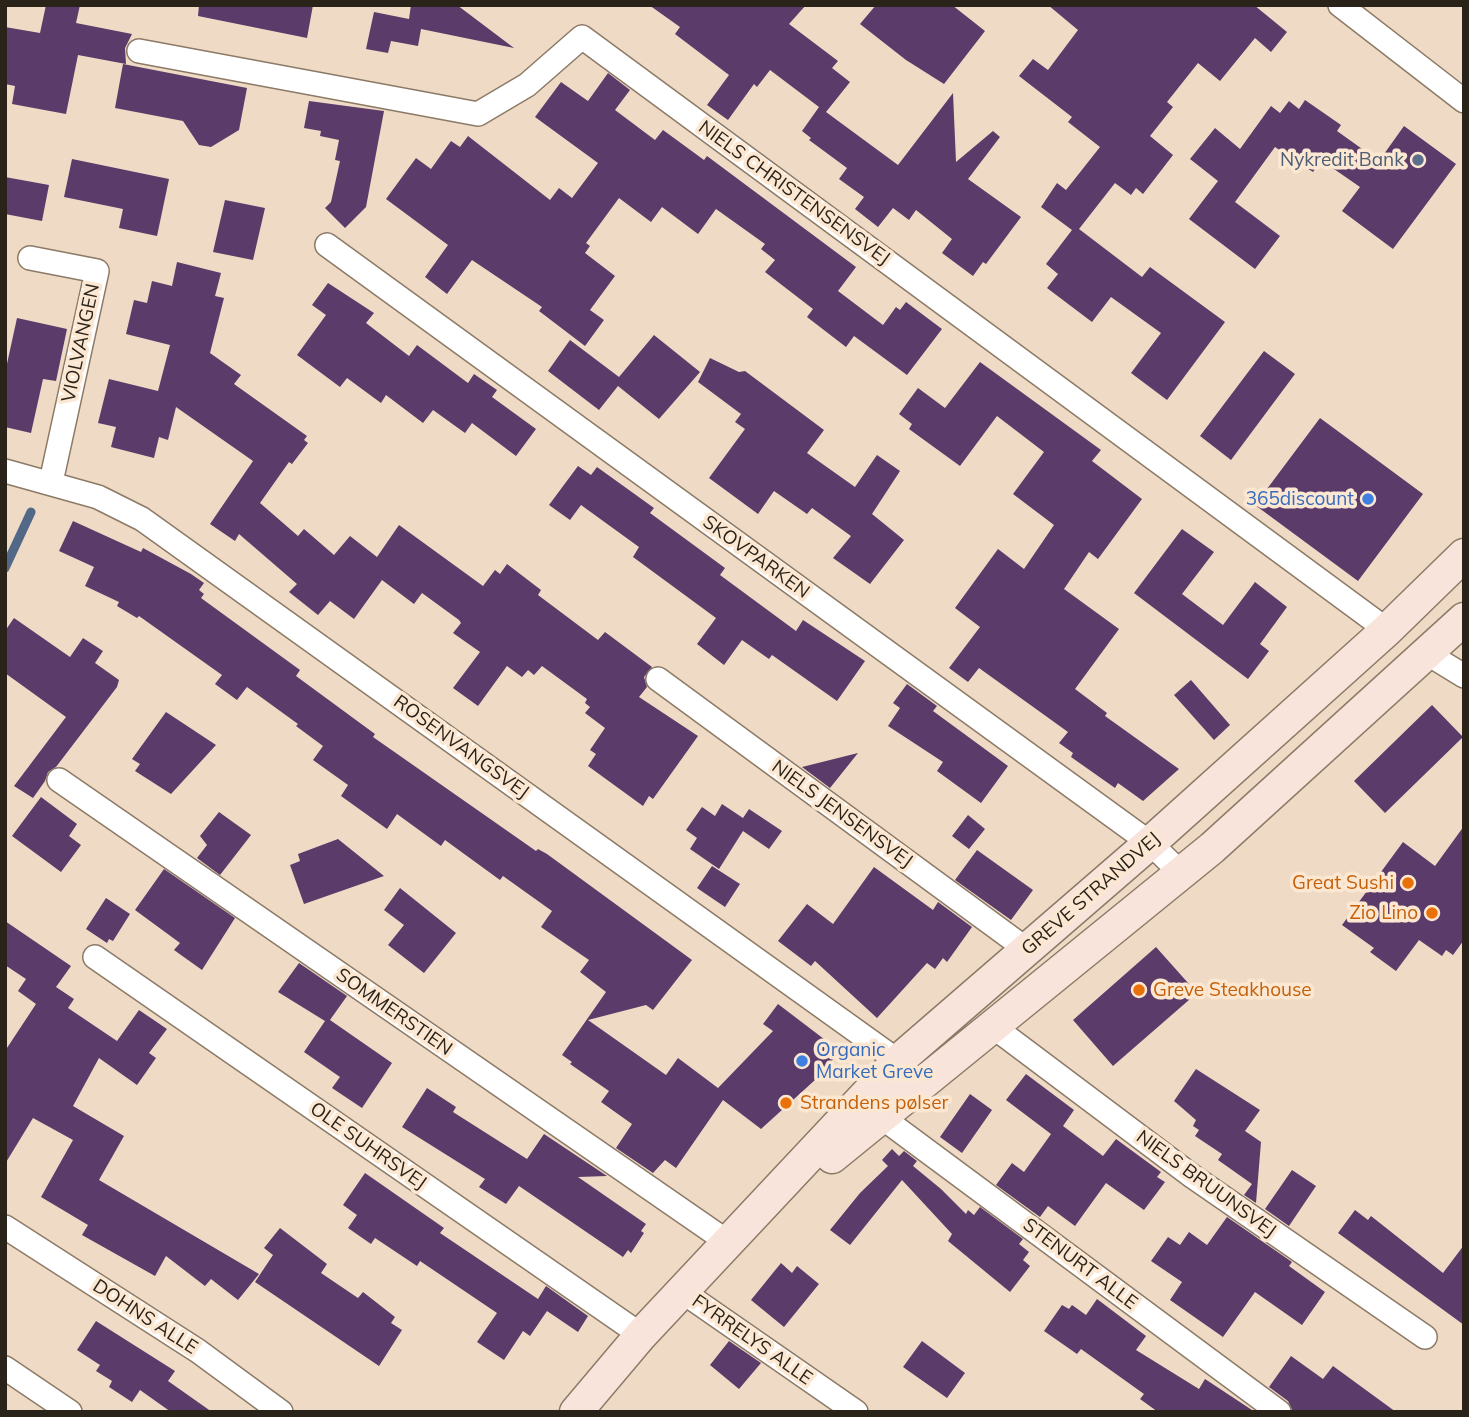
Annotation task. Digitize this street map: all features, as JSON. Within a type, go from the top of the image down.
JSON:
[{"type":"main road","name":"GREVE STRANDVEJ","points":[[576,1412],[641,1335],[898,1061],[1150,843],[1387,630],[1464,555]]},
{"type":"main road","name":"GREVE STRANDVEJ","points":[[729,1243],[991,1025],[1181,873],[1464,619]]},
{"type":"street","points":[[1340,5],[1464,100]]},
{"type":"street","name":"NIELS CHRISTENSENSVEJ","points":[[139,51],[478,114],[527,85],[582,37],[1387,630]]},
{"type":"street","name":"SKOVPARKEN","points":[[327,245],[1150,843],[1181,873]]},
{"type":"street","name":"VIOLVANGEN","points":[[30,258],[97,271],[51,482]]},
{"type":"street","name":"ROSENVANGSVEJ","points":[[5,471],[98,497],[142,519],[898,1061]]},
{"type":"street","points":[[1427,654],[1464,676]]},
{"type":"street","name":"NIELS JENSENSVEJ","points":[[658,680],[1026,950]]},
{"type":"street","name":"SOMMERSTIEN","points":[[59,780],[729,1243]]},
{"type":"street","name":"OLE SUHRSVEJ","points":[[95,957],[641,1335]]},
{"type":"street","name":"NIELS BRUUNSVEJ","points":[[991,1025],[1192,1176],[1425,1337]]},
{"type":"street","name":"STENURT ALLE","points":[[880,1116],[1279,1412]]},
{"type":"street","name":"DOHNS ALLE","points":[[5,1227],[198,1351],[281,1412]]},
{"type":"street","name":"FYRRELYS ALLE","points":[[683,1292],[856,1412]]},
{"type":"street","points":[[5,1368],[71,1412]]},
{"type":"building","points":[[46,5],[80,5],[76,23],[132,34],[125,48],[126,64],[78,55],[66,114],[12,104],[15,86],[5,84],[5,27],[40,33]]},
{"type":"building","points":[[199,5],[313,5],[307,38],[198,16]]},
{"type":"building","points":[[411,5],[457,5],[514,48],[421,29],[418,46],[391,41],[388,53],[366,49],[374,12],[409,19]]},
{"type":"building","points":[[649,5],[806,5],[789,24],[838,61],[832,68],[850,82],[826,112],[898,165],[953,93],[956,162],[993,131],[1000,137],[968,179],[1021,217],[986,264],[983,262],[973,276],[942,253],[952,239],[916,210],[909,220],[893,208],[878,227],[855,209],[864,197],[839,179],[847,168],[809,140],[811,138],[802,131],[819,107],[770,70],[757,87],[754,84],[728,120],[707,105],[729,75],[675,34],[680,27]]},
{"type":"building","points":[[876,5],[952,5],[985,31],[944,84],[906,60],[860,24]]},
{"type":"building","points":[[1048,5],[1254,5],[1287,32],[1271,52],[1255,38],[1220,81],[1198,63],[1167,102],[1173,107],[1150,136],[1173,155],[1143,194],[1136,188],[1131,195],[1115,183],[1079,229],[1142,277],[1150,267],[1225,322],[1167,400],[1131,373],[1161,333],[1111,297],[1092,322],[1047,288],[1058,274],[1046,264],[1072,230],[1041,207],[1057,183],[1066,190],[1100,147],[1068,122],[1072,117],[1019,76],[1033,59],[1048,70],[1078,30]]},
{"type":"building","points":[[123,64],[247,88],[239,130],[211,147],[199,145],[183,121],[115,108]]},
{"type":"building","points":[[608,73],[630,90],[615,110],[655,140],[663,130],[704,160],[707,156],[856,267],[838,291],[883,325],[896,307],[900,310],[906,302],[942,329],[907,375],[854,336],[846,347],[807,317],[813,309],[765,272],[775,260],[761,249],[765,244],[716,209],[698,234],[662,207],[651,222],[619,198],[586,243],[590,246],[585,253],[615,276],[590,310],[604,320],[585,346],[539,311],[542,307],[472,260],[447,294],[425,277],[448,245],[386,199],[416,158],[431,169],[451,141],[460,147],[468,136],[550,200],[559,188],[572,198],[598,163],[535,117],[561,82],[588,101]]},
{"type":"building","points":[[1305,100],[1341,125],[1337,131],[1379,161],[1404,126],[1456,164],[1393,249],[1342,211],[1360,187],[1321,160],[1313,172],[1275,147],[1235,202],[1280,236],[1255,269],[1189,219],[1218,181],[1190,159],[1215,128],[1240,149],[1271,106],[1280,113],[1289,101],[1299,109]]},
{"type":"building","points":[[309,101],[384,111],[366,207],[345,228],[325,208],[331,202],[340,161],[335,160],[339,140],[320,136],[321,131],[304,128]]},
{"type":"building","points":[[72,159],[169,179],[157,236],[119,228],[123,209],[64,197]]},
{"type":"building","points":[[5,177],[49,185],[42,221],[5,214]]},
{"type":"building","points":[[225,200],[265,208],[253,260],[213,252]]},
{"type":"building","points":[[177,262],[221,273],[215,296],[224,298],[210,353],[241,375],[234,384],[307,436],[304,440],[308,443],[292,464],[289,462],[260,503],[298,536],[304,529],[334,555],[350,536],[377,557],[399,525],[483,586],[495,570],[500,574],[507,564],[541,590],[538,595],[598,640],[605,632],[652,667],[644,677],[647,687],[639,697],[698,736],[653,799],[649,796],[643,806],[588,766],[596,754],[590,750],[605,728],[585,713],[590,707],[585,703],[587,699],[542,666],[534,675],[528,670],[522,677],[507,666],[478,706],[453,688],[480,652],[453,633],[461,623],[459,620],[422,593],[414,604],[382,580],[354,619],[330,601],[318,615],[289,592],[297,584],[239,534],[235,541],[210,524],[253,461],[176,407],[168,440],[159,437],[154,458],[111,447],[116,427],[98,423],[109,379],[158,391],[170,345],[126,334],[134,300],[147,303],[152,281],[172,286]]},
{"type":"building","points":[[328,283],[374,313],[366,323],[409,356],[417,345],[468,383],[474,374],[497,390],[492,397],[536,429],[516,456],[472,423],[465,433],[433,410],[423,423],[386,395],[381,403],[347,378],[340,387],[297,355],[326,315],[312,305]]},
{"type":"building","points":[[17,318],[67,329],[56,381],[43,379],[31,433],[5,427],[5,373]]},
{"type":"building","points":[[654,335],[700,372],[659,419],[618,386],[599,410],[548,371],[570,340],[619,377]]},
{"type":"building","points":[[1264,351],[1295,374],[1231,460],[1200,436]]},
{"type":"building","points":[[710,358],[739,372],[745,371],[824,430],[807,453],[855,487],[877,455],[900,471],[872,514],[904,540],[870,584],[833,558],[851,536],[812,508],[807,514],[774,491],[758,514],[709,478],[745,429],[735,422],[741,414],[698,382]]},
{"type":"building","points":[[980,362],[1101,450],[1092,461],[1142,499],[1098,559],[1089,552],[1064,589],[1119,629],[1075,689],[1107,713],[1105,716],[1179,769],[1143,801],[1118,783],[1115,788],[1071,757],[1073,753],[1059,743],[1068,732],[979,668],[968,682],[949,668],[980,627],[955,608],[998,549],[1024,569],[1054,525],[1013,494],[1044,452],[997,416],[960,466],[909,429],[912,424],[899,414],[918,388],[945,408]]},
{"type":"building","points":[[1320,418],[1423,494],[1358,581],[1255,505]]},
{"type":"building","points":[[578,466],[591,475],[597,467],[654,508],[650,513],[725,568],[720,575],[796,631],[803,620],[865,661],[837,701],[772,655],[769,659],[742,640],[724,665],[697,644],[716,618],[633,557],[639,547],[581,505],[570,520],[549,505]]},
{"type":"building","points":[[73,521],[141,552],[143,548],[204,583],[199,590],[204,594],[201,598],[300,670],[296,676],[375,734],[373,737],[536,851],[538,849],[547,854],[692,960],[653,1010],[646,1005],[588,1020],[666,1075],[678,1058],[718,1088],[773,1031],[763,1024],[778,1004],[841,1052],[824,1068],[826,1070],[761,1129],[723,1100],[676,1168],[665,1160],[653,1173],[616,1148],[632,1124],[601,1102],[609,1091],[570,1064],[572,1062],[562,1055],[606,992],[580,972],[589,960],[541,927],[552,911],[503,876],[500,880],[445,840],[441,846],[397,814],[387,829],[341,796],[348,785],[313,760],[323,746],[296,726],[298,724],[247,687],[237,700],[215,684],[222,675],[139,616],[137,618],[117,606],[119,602],[85,586],[94,567],[59,551]]},
{"type":"building","points":[[1182,529],[1214,552],[1182,594],[1223,625],[1255,582],[1287,607],[1260,644],[1269,651],[1248,679],[1134,593]]},
{"type":"building","points":[[14,618],[70,657],[83,638],[103,651],[95,663],[119,680],[117,687],[56,767],[48,772],[33,798],[14,786],[66,717],[5,673],[5,631]]},
{"type":"building","points":[[1191,680],[1230,725],[1214,740],[1174,695]]},
{"type":"building","points":[[907,684],[937,706],[933,711],[1008,766],[981,803],[937,771],[943,762],[888,726],[900,708],[893,703]]},
{"type":"building","points":[[1432,705],[1463,737],[1385,813],[1354,781]]},
{"type":"building","points":[[166,712],[216,745],[171,794],[135,771],[140,764],[132,759]]},
{"type":"building","points":[[858,753],[830,788],[802,767]]},
{"type":"building","points":[[41,797],[77,824],[69,836],[81,845],[61,872],[12,836]]},
{"type":"building","points":[[722,804],[743,818],[749,809],[782,831],[769,849],[743,831],[719,869],[690,849],[697,838],[686,830],[702,807],[715,816]]},
{"type":"building","points":[[219,812],[251,835],[220,875],[197,858],[207,845],[200,836]]},
{"type":"building","points":[[968,815],[985,829],[969,849],[952,836]]},
{"type":"building","points":[[1464,826],[1464,940],[1453,955],[1446,950],[1442,956],[1419,940],[1396,971],[1370,952],[1374,948],[1342,925],[1403,842],[1435,866]]},
{"type":"building","points":[[338,839],[384,876],[304,904],[290,865],[300,861],[298,854]]},
{"type":"building","points":[[977,850],[1033,890],[1011,920],[955,880]]},
{"type":"building","points":[[712,866],[740,884],[725,907],[697,888]]},
{"type":"building","points":[[874,867],[933,910],[938,902],[972,927],[947,962],[943,958],[935,969],[927,963],[877,1018],[815,961],[811,966],[778,941],[807,904],[833,924]]},
{"type":"building","points":[[164,869],[235,918],[202,970],[174,950],[180,943],[135,910]]},
{"type":"building","points":[[400,888],[456,933],[424,973],[388,945],[404,925],[384,910]]},
{"type":"building","points":[[106,898],[130,914],[113,941],[109,939],[107,943],[86,929]]},
{"type":"building","points":[[5,921],[71,966],[56,987],[74,999],[68,1008],[117,1041],[139,1010],[167,1029],[149,1053],[156,1058],[137,1085],[99,1058],[73,1106],[124,1136],[99,1180],[259,1274],[238,1300],[211,1279],[205,1286],[166,1256],[155,1276],[82,1235],[88,1225],[41,1197],[73,1140],[33,1118],[5,1164],[5,1051],[36,1004],[18,991],[26,979],[5,965]]},
{"type":"building","points":[[1156,947],[1197,993],[1113,1066],[1073,1020]]},
{"type":"building","points":[[299,963],[347,996],[330,1020],[392,1063],[362,1108],[332,1088],[340,1077],[304,1052],[325,1021],[278,992]]},
{"type":"building","points":[[1196,1069],[1260,1110],[1245,1131],[1261,1142],[1256,1203],[1244,1195],[1252,1184],[1218,1160],[1222,1154],[1195,1136],[1199,1130],[1193,1126],[1196,1120],[1174,1101]]},
{"type":"building","points":[[1026,1074],[1074,1110],[1063,1126],[1103,1156],[1116,1139],[1161,1172],[1157,1177],[1165,1182],[1144,1210],[1106,1183],[1075,1226],[1048,1206],[1040,1217],[996,1185],[1012,1163],[1024,1172],[1051,1134],[1006,1100]]},
{"type":"building","points":[[427,1088],[456,1107],[453,1112],[527,1159],[544,1134],[607,1176],[578,1177],[646,1224],[641,1231],[644,1233],[631,1253],[628,1250],[623,1257],[519,1186],[506,1204],[479,1187],[485,1179],[402,1127]]},
{"type":"building","points":[[970,1094],[992,1110],[962,1153],[940,1137]]},
{"type":"building","points":[[892,1149],[899,1156],[904,1151],[917,1161],[913,1166],[966,1214],[968,1210],[974,1215],[980,1207],[1023,1239],[1019,1244],[1029,1252],[1023,1260],[1030,1266],[1010,1292],[948,1241],[952,1234],[902,1180],[850,1245],[830,1230],[860,1193],[888,1166],[882,1160]]},
{"type":"building","points":[[1292,1170],[1316,1186],[1289,1226],[1265,1209]]},
{"type":"building","points":[[365,1173],[444,1228],[440,1233],[538,1299],[546,1286],[588,1316],[578,1332],[547,1311],[530,1336],[523,1331],[504,1360],[477,1342],[497,1313],[420,1261],[417,1266],[375,1238],[371,1244],[348,1228],[357,1215],[343,1205]]},
{"type":"building","points":[[1355,1210],[1368,1220],[1371,1216],[1443,1273],[1464,1245],[1464,1325],[1338,1233]]},
{"type":"building","points":[[1227,1217],[1292,1262],[1289,1266],[1325,1292],[1302,1325],[1255,1292],[1223,1337],[1170,1300],[1182,1282],[1151,1261],[1168,1237],[1180,1245],[1189,1232],[1207,1245]]},
{"type":"building","points":[[280,1228],[327,1264],[321,1273],[358,1298],[363,1292],[395,1317],[391,1323],[402,1330],[379,1366],[255,1282],[273,1255],[264,1248]]},
{"type":"building","points":[[781,1263],[792,1273],[797,1266],[819,1284],[784,1327],[751,1300]]},
{"type":"building","points":[[1097,1299],[1146,1336],[1136,1350],[1199,1389],[1205,1379],[1255,1412],[1158,1412],[1140,1399],[1144,1394],[1081,1349],[1077,1354],[1044,1331],[1062,1305],[1069,1309],[1072,1305],[1086,1315]]},
{"type":"building","points":[[96,1321],[175,1371],[168,1381],[212,1412],[171,1412],[140,1390],[132,1402],[109,1387],[112,1381],[96,1371],[100,1365],[77,1350]]},
{"type":"building","points":[[729,1341],[761,1363],[739,1389],[710,1365]]},
{"type":"building","points":[[922,1341],[965,1373],[947,1398],[903,1367]]},
{"type":"building","points":[[1291,1356],[1323,1379],[1333,1366],[1396,1412],[1293,1412],[1288,1401],[1269,1387]]},
{"type":"waterway","points":[[5,568],[31,512]]},
{"type":"place","name":"Nykredit Bank","points":[[1418,160]]},
{"type":"place","name":"365discount","points":[[1368,499]]},
{"type":"place","name":"Great Sushi","points":[[1408,883]]},
{"type":"place","name":"Zio Lino","points":[[1432,913]]},
{"type":"place","name":"Greve Steakhouse","points":[[1139,990]]},
{"type":"place","name":"Organic Market Greve","points":[[802,1061]]},
{"type":"place","name":"Strandens pølser","points":[[786,1103]]}]
